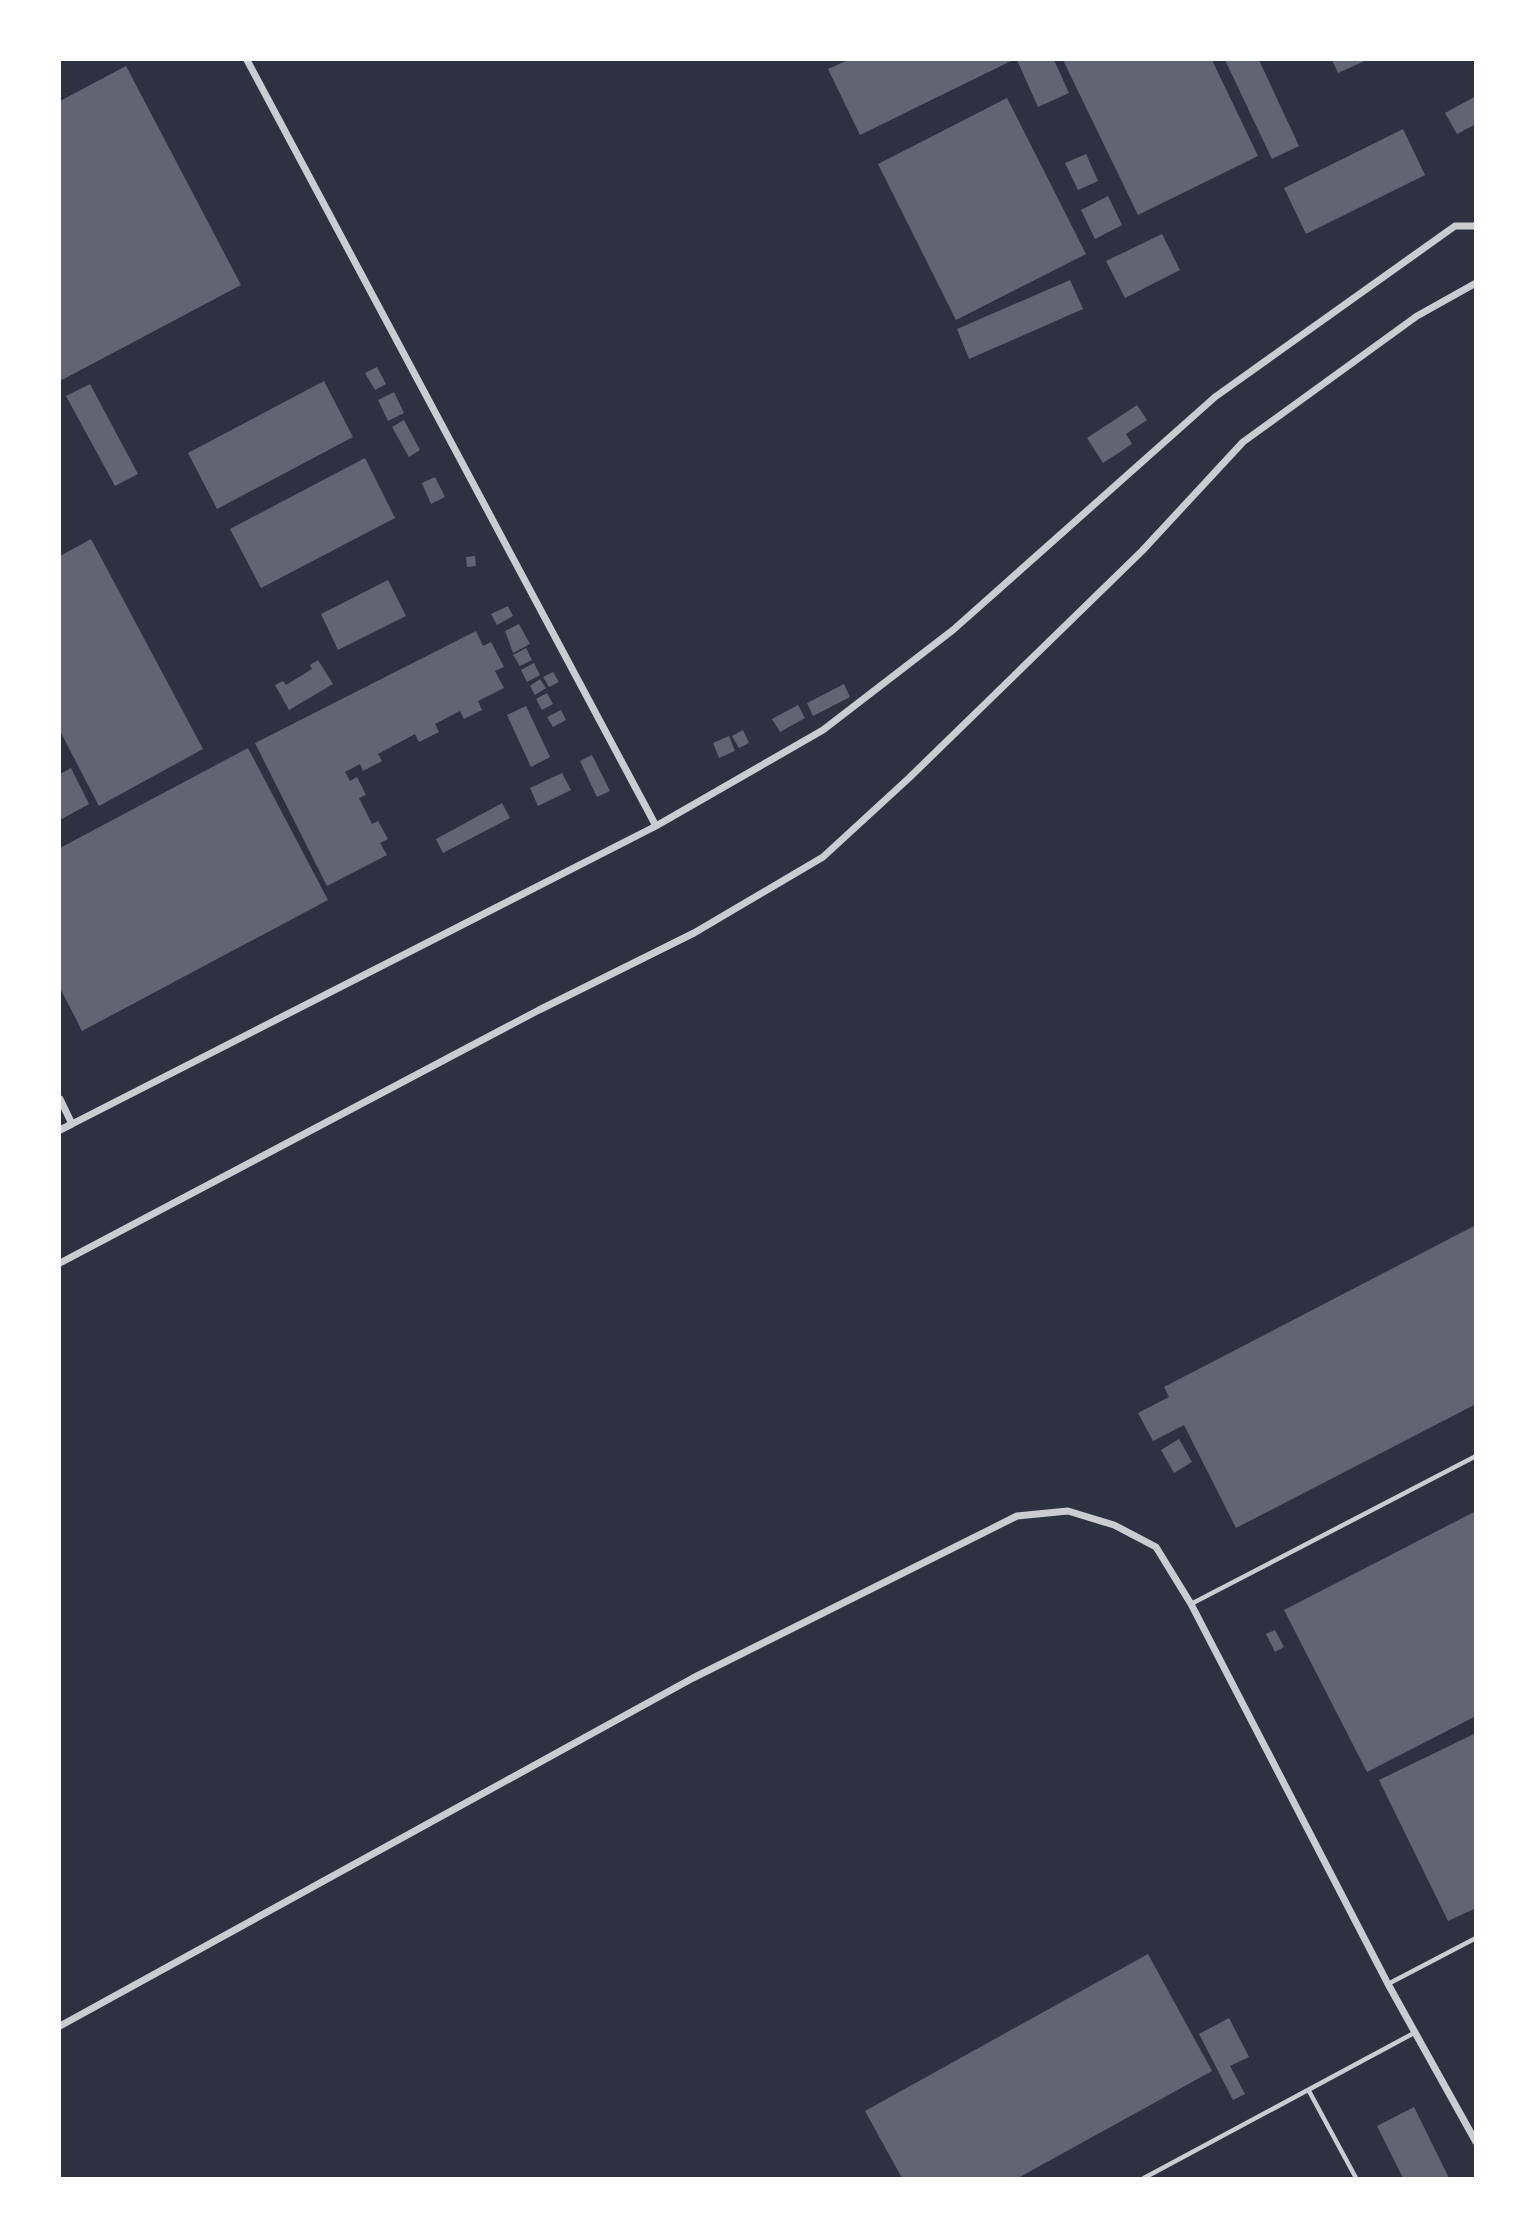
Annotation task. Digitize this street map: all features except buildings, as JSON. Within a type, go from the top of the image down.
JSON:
[{"type":"street","points":[[247,60],[656,825]]},
{"type":"street","points":[[60,1130],[656,825],[823,730],[953,630],[1215,397],[1455,226],[1475,226]]},
{"type":"street","points":[[60,1263],[539,1010],[694,933],[823,857],[909,778],[1142,551],[1243,442],[1417,316],[1475,284]]},
{"type":"street","points":[[60,1099],[72,1124]]},
{"type":"street","points":[[60,2026],[681,1684],[1017,1516],[1068,1511],[1114,1525],[1156,1547],[1191,1604],[1388,1984],[1475,2142]]},
{"type":"lane","points":[[1191,1604],[1475,1456]]},
{"type":"lane","points":[[1388,1984],[1475,1938]]},
{"type":"lane","points":[[1143,2179],[1415,2032]]},
{"type":"lane","points":[[1309,2091],[1356,2179]]}]
